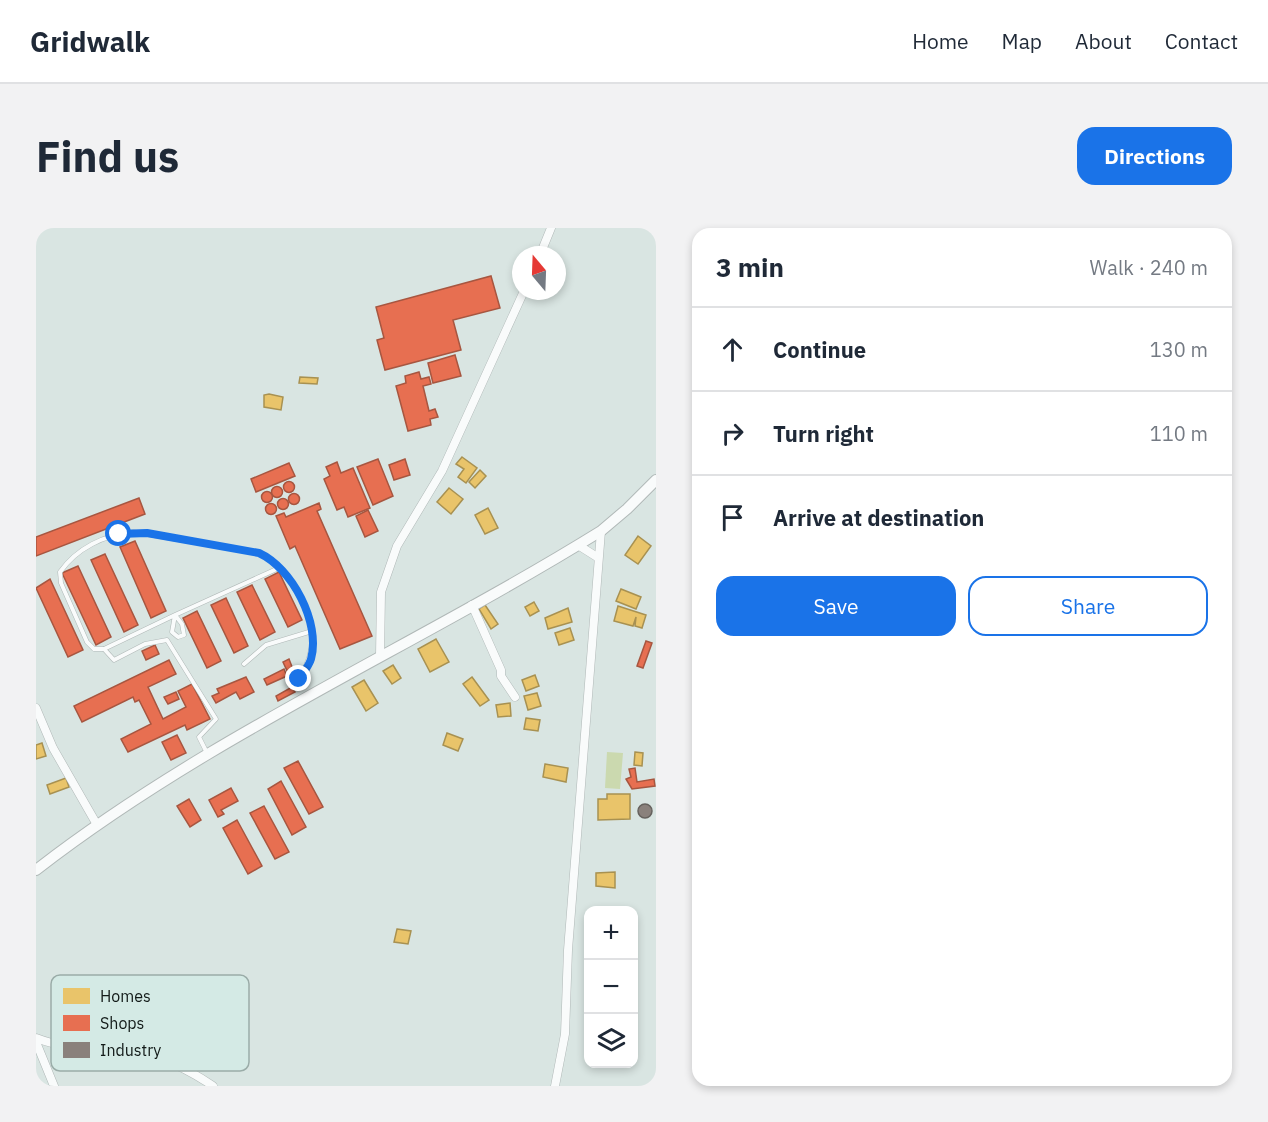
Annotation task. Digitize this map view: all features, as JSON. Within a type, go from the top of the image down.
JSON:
[{"type":"main road","points":[[36,870],[96,823],[208,754],[578,545],[627,509],[656,480]]},
{"type":"street","points":[[544,246],[551,228]]},
{"type":"street","points":[[380,656],[381,592],[397,546],[442,471],[520,300]]},
{"type":"street","points":[[555,1086],[565,1034],[568,950],[600,531]]},
{"type":"street","points":[[578,545],[597,557]]},
{"type":"street","points":[[472,605],[501,670],[501,676],[515,697]]},
{"type":"street","points":[[36,708],[53,748],[96,823]]},
{"type":"street","points":[[36,1040],[54,1086]]},
{"type":"street","points":[[36,1040],[51,1044]]},
{"type":"street","points":[[189,1071],[213,1086]]},
{"type":"lane","points":[[281,567],[104,649],[94,649],[87,642],[61,583],[60,572],[70,558],[89,545],[119,534],[147,533],[259,553],[281,567],[307,612],[313,642],[311,661],[299,679]]},
{"type":"lane","points":[[175,615],[182,624],[184,635],[178,637],[172,632],[175,615]]},
{"type":"lane","points":[[244,664],[266,645],[312,631]]},
{"type":"lane","points":[[104,649],[114,660],[145,644],[167,639],[216,719],[199,737],[208,754]]},
{"type":"green space","points":[[607,752],[623,753],[620,789],[605,788]]},
{"type":"building: Homes","points":[[300,377],[318,378],[317,384],[299,383]]},
{"type":"building: Homes","points":[[264,395],[283,397],[281,410],[264,407]]},
{"type":"building: Homes","points":[[462,457],[477,468],[466,483],[458,477],[464,469],[456,464]]},
{"type":"building: Homes","points":[[480,470],[486,476],[475,488],[469,482]]},
{"type":"building: Homes","points":[[449,488],[463,499],[451,514],[437,502]]},
{"type":"building: Homes","points":[[488,508],[498,528],[485,534],[475,515]]},
{"type":"building: Homes","points":[[638,536],[651,546],[638,564],[625,555]]},
{"type":"building: Homes","points":[[621,589],[641,597],[636,609],[616,601]]},
{"type":"building: Homes","points":[[534,602],[539,611],[530,616],[525,607]]},
{"type":"building: Homes","points":[[485,605],[498,624],[491,629],[479,609]]},
{"type":"building: Homes","points":[[618,606],[646,615],[642,628],[635,626],[636,617],[633,626],[614,621]]},
{"type":"building: Homes","points":[[568,608],[572,622],[548,629],[545,618]]},
{"type":"building: Homes","points":[[570,628],[574,640],[559,645],[555,633]]},
{"type":"building: Homes","points":[[436,639],[449,662],[430,672],[418,649]]},
{"type":"building: Homes","points":[[393,665],[401,678],[392,684],[383,671]]},
{"type":"building: Homes","points":[[535,675],[539,686],[526,691],[522,680]]},
{"type":"building: Homes","points":[[472,677],[489,700],[480,706],[463,684]]},
{"type":"building: Homes","points":[[364,680],[378,703],[366,711],[352,687]]},
{"type":"building: Homes","points":[[537,693],[541,706],[528,710],[524,696]]},
{"type":"building: Homes","points":[[510,703],[511,716],[498,717],[496,705]]},
{"type":"building: Homes","points":[[526,718],[540,720],[538,731],[524,729]]},
{"type":"building: Homes","points":[[447,733],[463,739],[458,751],[443,745]]},
{"type":"building: Homes","points":[[42,743],[46,756],[36,759],[36,745]]},
{"type":"building: Homes","points":[[635,752],[643,753],[642,766],[634,765]]},
{"type":"building: Homes","points":[[545,764],[568,768],[566,782],[543,777]]},
{"type":"building: Homes","points":[[66,778],[69,787],[50,794],[47,785]]},
{"type":"building: Homes","points":[[607,794],[630,794],[630,819],[598,820],[598,799],[607,799]]},
{"type":"building: Homes","points":[[615,872],[615,888],[596,886],[596,873]]},
{"type":"building: Homes","points":[[397,929],[411,931],[408,944],[394,942]]},
{"type":"building: Shops","points":[[491,276],[500,308],[453,320],[461,350],[385,370],[377,340],[384,338],[376,307]]},
{"type":"building: Shops","points":[[455,355],[461,376],[433,383],[428,363]]},
{"type":"building: Shops","points":[[419,372],[421,379],[429,377],[431,384],[423,386],[429,411],[435,409],[438,417],[430,419],[431,425],[408,431],[396,386],[406,383],[405,376]]},
{"type":"building: Shops","points":[[378,459],[393,496],[373,505],[357,467]]},
{"type":"building: Shops","points":[[405,459],[410,475],[394,480],[389,465]]},
{"type":"building: Shops","points":[[337,462],[341,473],[353,468],[370,508],[348,517],[344,507],[337,510],[324,479],[330,476],[326,467]]},
{"type":"building: Shops","points":[[289,463],[295,476],[256,492],[251,479]]},
{"type":"building: Shops","points":[[289,482],[293,483],[293,491],[289,492],[285,491],[284,487],[285,483]]},
{"type":"building: Shops","points":[[277,487],[281,488],[281,496],[277,497],[273,496],[272,492],[273,488]]},
{"type":"building: Shops","points":[[267,492],[271,493],[271,501],[267,502],[263,501],[262,497],[263,493]]},
{"type":"building: Shops","points":[[294,494],[298,495],[298,503],[294,504],[290,503],[289,499],[290,495]]},
{"type":"building: Shops","points":[[139,498],[145,514],[36,556],[36,537]]},
{"type":"building: Shops","points":[[283,499],[287,500],[287,508],[283,509],[279,508],[278,504],[279,500]]},
{"type":"building: Shops","points":[[319,503],[321,509],[317,511],[372,636],[340,649],[295,546],[290,549],[276,516],[284,513],[286,517]]},
{"type":"building: Shops","points":[[271,504],[275,505],[275,513],[271,514],[267,513],[266,509],[267,505]]},
{"type":"building: Shops","points":[[368,510],[378,531],[365,537],[356,516]]},
{"type":"building: Shops","points":[[135,541],[166,611],[151,618],[120,547]]},
{"type":"building: Shops","points":[[105,554],[138,625],[124,632],[91,560]]},
{"type":"building: Shops","points":[[78,566],[111,637],[96,645],[62,573]]},
{"type":"building: Shops","points":[[279,572],[302,620],[288,627],[265,579]]},
{"type":"building: Shops","points":[[50,579],[83,650],[68,657],[36,588]]},
{"type":"building: Shops","points":[[252,585],[275,632],[260,640],[237,592]]},
{"type":"building: Shops","points":[[226,598],[248,646],[234,653],[211,605]]},
{"type":"building: Shops","points":[[197,611],[221,661],[207,668],[183,618]]},
{"type":"building: Shops","points":[[646,641],[652,643],[643,668],[637,666]]},
{"type":"building: Shops","points":[[155,645],[159,654],[146,660],[142,651]]},
{"type":"building: Shops","points":[[289,659],[294,672],[289,675],[283,662]]},
{"type":"building: Shops","points":[[169,660],[176,674],[148,687],[163,719],[186,707],[178,691],[192,684],[210,719],[187,730],[185,725],[128,752],[121,739],[151,724],[139,700],[135,702],[133,697],[82,722],[74,706]]},
{"type":"building: Shops","points":[[284,669],[287,676],[267,685],[264,679]]},
{"type":"building: Shops","points":[[246,677],[254,692],[240,699],[236,692],[216,703],[212,696],[219,693],[217,689]]},
{"type":"building: Shops","points":[[292,687],[295,692],[278,701],[276,696]]},
{"type":"building: Shops","points":[[176,692],[179,699],[168,704],[164,697]]},
{"type":"building: Shops","points":[[177,735],[186,753],[171,760],[162,742]]},
{"type":"building: Shops","points":[[298,761],[323,807],[309,814],[284,768]]},
{"type":"building: Shops","points":[[635,768],[637,782],[654,779],[655,786],[632,789],[626,779],[631,777],[629,769]]},
{"type":"building: Shops","points":[[281,781],[306,827],[292,835],[268,789]]},
{"type":"building: Shops","points":[[231,788],[238,801],[221,810],[224,814],[218,817],[209,800]]},
{"type":"building: Shops","points":[[189,799],[201,820],[190,827],[177,806]]},
{"type":"building: Shops","points":[[264,806],[289,852],[275,859],[250,813]]},
{"type":"building: Shops","points":[[237,820],[262,866],[248,874],[223,828]]},
{"type":"building: Industry","points":[[642,804],[648,804],[652,811],[648,818],[642,818],[638,814],[638,808]]},
{"type":"route","points":[[119,534],[147,533],[259,553],[271,558],[281,567],[293,586],[307,612],[312,631],[311,661],[299,679]]}]
